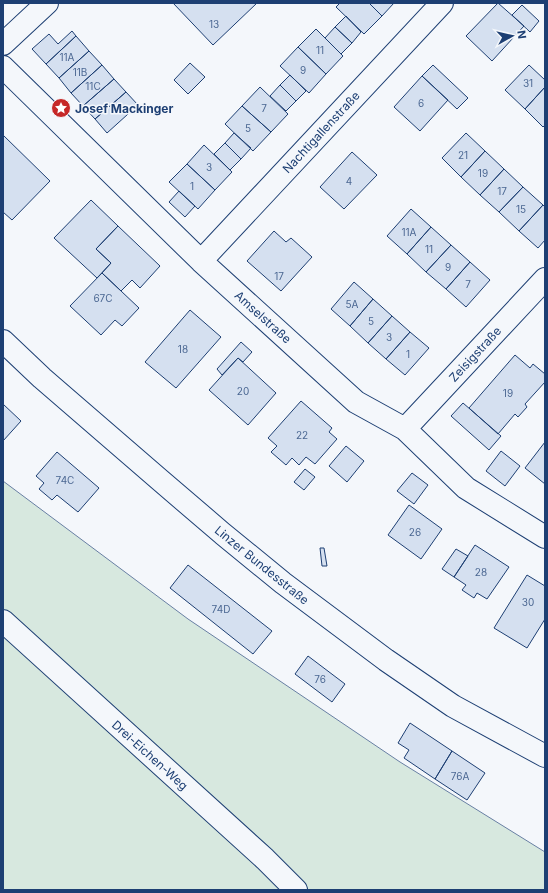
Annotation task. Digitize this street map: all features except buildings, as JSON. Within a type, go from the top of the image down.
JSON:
[{"type":"street","points":[[3,44],[47,3]]},
{"type":"street","name":"Nachtigallenstraße","points":[[201,261],[442,3]]},
{"type":"street","name":"Amselstraße","points":[[3,67],[201,261],[356,402],[405,428],[466,488],[545,537]]},
{"type":"street","name":"Zeisigstraße","points":[[405,428],[545,279]]},
{"type":"street","name":"Linzer Bundesstraße","points":[[3,341],[42,378],[160,480],[223,534],[284,583],[386,660],[453,706],[545,756]]},
{"type":"street","name":"Drei-Eichen-Weg","points":[[3,621],[265,859],[296,890]]},
{"type":"shaded area","points":[[3,481],[188,619],[400,762],[545,852],[545,890],[3,890]]},
{"type":"place","name":"Josef Mackinger","points":[[61,108]]}]
